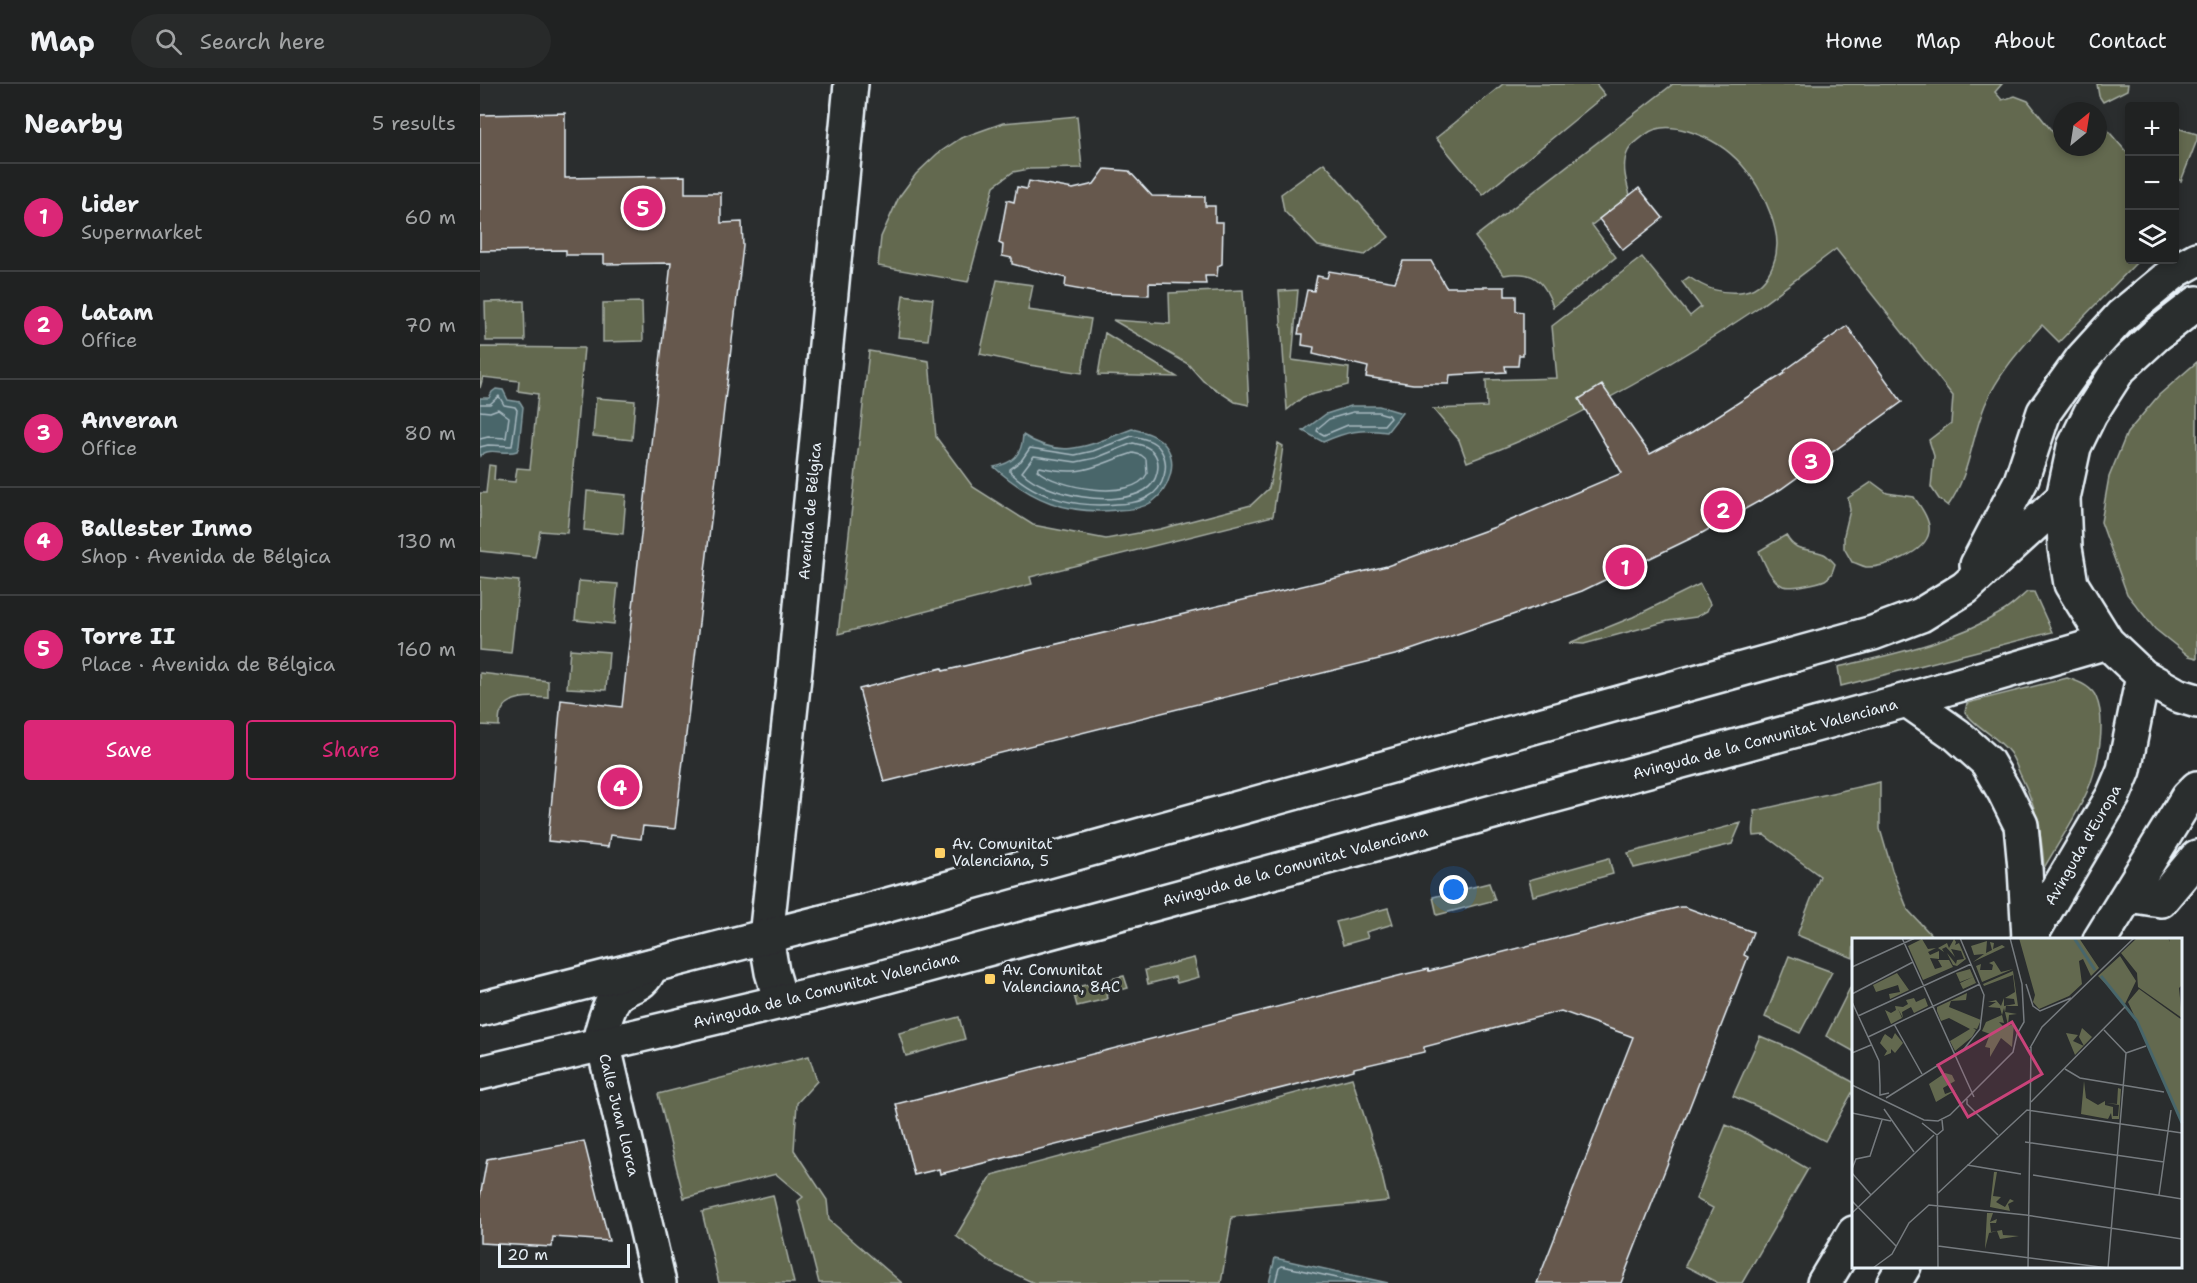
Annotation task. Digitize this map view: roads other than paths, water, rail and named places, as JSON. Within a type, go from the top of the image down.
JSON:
[{"type":"main road","name":"Avenida de Bélgica","points":[[781,1002],[772,972],[766,937],[796,656],[850,84]]},
{"type":"main road","points":[[1965,588],[2021,481],[2044,412],[2082,359],[2121,316],[2177,270],[2197,260]]},
{"type":"main road","points":[[2197,303],[2156,335],[2119,369],[2090,414],[2074,447],[2063,498],[2065,548],[2071,584],[2107,642],[2143,676],[2177,695],[2197,701]]},
{"type":"main road","points":[[480,1009],[912,898],[1873,633],[1921,615],[1965,588],[2063,498]]},
{"type":"main road","name":"Avinguda de la Comunitat Valenciana","points":[[480,1073],[865,982],[1908,700],[2107,642]]},
{"type":"main road","name":"Avinguda d'Europa","points":[[2029,938],[2114,796],[2124,770],[2143,676]]},
{"type":"main road","name":"Avinguda d'Europa","points":[[1908,700],[1957,735],[1987,762],[2006,793],[2020,825],[2025,868],[2028,938]]},
{"type":"main road","points":[[2101,938],[2188,798],[2197,788]]},
{"type":"main road","points":[[2128,895],[2161,900],[2197,857]]},
{"type":"main road","name":"Calle Juan Llorca","points":[[651,966],[646,977],[638,985],[615,998],[601,1034],[660,1283]]},
{"type":"main road","points":[[1824,1283],[1852,1236]]},
{"type":"main road","points":[[1894,1283],[1903,1268]]},
{"type":"water","points":[[496,389],[503,390],[508,400],[520,402],[523,407],[519,446],[517,451],[493,451],[480,456],[480,398],[489,398]]},
{"type":"water","points":[[1351,406],[1379,406],[1402,413],[1387,432],[1354,432],[1323,442],[1303,431],[1326,414]]},
{"type":"water","points":[[1132,429],[1158,438],[1169,452],[1172,467],[1167,483],[1158,497],[1140,507],[1099,511],[1082,510],[1051,503],[1022,488],[994,467],[1015,457],[1021,448],[1023,435],[1038,443],[1065,449],[1091,444]]},
{"type":"water","points":[[1275,1258],[1388,1283],[1269,1283]]},
{"type":"place","name":"Torre II","points":[[643,208]]},
{"type":"place","name":"Anveran","points":[[1811,461]]},
{"type":"place","name":"Latam","points":[[1723,510]]},
{"type":"place","name":"Lider","points":[[1625,567]]},
{"type":"place","name":"Ballester Inmo","points":[[620,787]]},
{"type":"place","name":"Av. Comunitat Valenciana, 5","points":[[940,853]]},
{"type":"place","name":"Av. Comunitat Valenciana, 8AC","points":[[990,979]]}]
